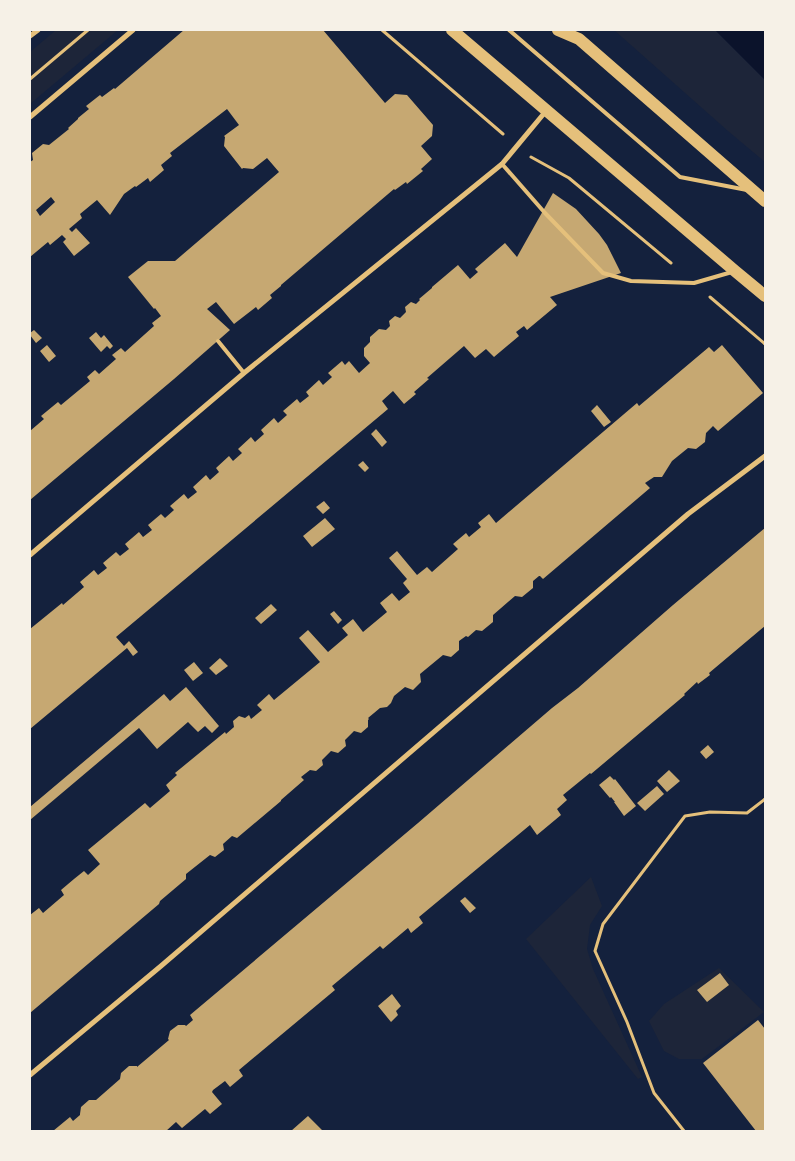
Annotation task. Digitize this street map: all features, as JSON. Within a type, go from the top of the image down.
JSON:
[{"type":"main road","points":[[452,30],[765,296]]},
{"type":"main road","points":[[558,30],[577,35],[765,201]]},
{"type":"street","points":[[30,36],[38,30]]},
{"type":"street","points":[[30,117],[133,30]]},
{"type":"street","points":[[30,555],[244,373],[502,164],[546,111]]},
{"type":"street","points":[[30,1075],[161,966],[688,514],[765,456]]},
{"type":"lane","points":[[509,30],[680,177],[754,192]]},
{"type":"lane","points":[[502,164],[545,213],[603,273],[631,280],[694,283],[735,271]]},
{"type":"lane","points":[[218,341],[244,373]]},
{"type":"path","points":[[30,78],[88,30]]},
{"type":"path","points":[[382,30],[534,159],[569,178],[765,344]]},
{"type":"path","points":[[684,1131],[654,1093],[595,951],[603,924],[685,816],[710,812],[747,813],[765,799]]},
{"type":"shaded area","points":[[56,30],[118,30],[30,104],[30,52]]},
{"type":"shaded area","points":[[614,30],[715,30],[765,80],[765,162],[728,131]]},
{"type":"shaded area","points":[[715,30],[765,30],[765,80]]},
{"type":"shaded area","points":[[591,877],[602,906],[590,925],[587,949],[593,969],[642,1077],[638,1079],[526,939]]},
{"type":"shaded area","points":[[719,968],[764,1012],[702,1059],[679,1059],[664,1051],[649,1021],[664,1004]]},
{"type":"building","points":[[184,30],[323,30],[385,103],[395,94],[407,95],[433,125],[432,136],[421,146],[432,159],[421,169],[423,171],[407,184],[406,182],[394,189],[281,285],[270,295],[272,298],[258,310],[256,307],[234,324],[216,302],[207,309],[230,330],[30,500],[30,431],[44,419],[41,416],[58,402],[61,405],[90,381],[87,377],[95,370],[99,374],[116,359],[112,355],[121,348],[125,352],[154,326],[152,323],[161,316],[128,277],[148,261],[175,261],[279,172],[267,158],[253,169],[242,169],[224,146],[224,136],[239,125],[227,109],[170,153],[172,156],[161,165],[164,170],[150,182],[148,178],[124,194],[110,215],[97,200],[80,214],[82,218],[69,229],[72,232],[76,228],[90,243],[74,256],[63,242],[66,239],[62,235],[50,245],[48,242],[30,257],[30,162],[33,160],[32,153],[43,144],[49,145],[69,129],[89,109],[86,106],[100,95],[102,97],[115,89]],"holes":[[[51,197],[55,202],[40,216],[36,210]]]},
{"type":"building","points":[[553,193],[576,209],[599,234],[607,245],[621,273],[550,297],[557,305],[527,330],[524,326],[516,332],[519,336],[494,357],[486,349],[475,358],[464,346],[427,378],[429,379],[414,392],[416,394],[404,404],[393,391],[382,401],[388,409],[116,637],[124,646],[129,641],[138,652],[133,656],[127,648],[30,729],[30,629],[84,587],[80,582],[94,570],[98,575],[107,568],[103,563],[116,552],[120,556],[129,549],[125,544],[139,532],[143,537],[152,530],[148,525],[161,514],[165,518],[174,510],[170,506],[184,494],[188,499],[197,492],[193,487],[206,475],[210,480],[219,472],[216,468],[229,456],[233,461],[242,453],[238,449],[251,437],[255,442],[264,434],[261,430],[274,418],[278,423],[287,415],[283,411],[297,399],[300,403],[309,396],[306,392],[319,380],[323,385],[332,377],[328,373],[342,361],[345,365],[349,361],[359,373],[370,363],[364,356],[364,348],[370,342],[370,337],[379,329],[386,330],[390,326],[389,321],[395,316],[400,318],[406,312],[405,307],[411,302],[416,304],[419,299],[458,265],[470,279],[478,272],[475,269],[505,243],[517,257]]},
{"type":"building","points":[[34,330],[42,338],[36,343],[30,335]]},
{"type":"building","points":[[96,332],[101,338],[104,335],[113,346],[110,349],[107,346],[101,352],[89,338]]},
{"type":"building","points":[[47,345],[56,356],[49,362],[40,351]]},
{"type":"building","points":[[722,345],[763,393],[718,431],[713,426],[706,433],[705,442],[696,449],[688,448],[672,461],[662,477],[654,477],[645,483],[650,488],[543,579],[539,576],[533,581],[533,588],[522,597],[515,596],[493,615],[493,622],[482,631],[476,630],[468,637],[466,636],[459,641],[459,650],[451,657],[443,655],[420,674],[421,682],[413,690],[405,687],[394,696],[387,707],[380,708],[368,718],[368,727],[361,733],[354,731],[345,740],[346,746],[338,753],[331,751],[322,760],[323,765],[316,771],[310,770],[301,777],[304,780],[237,838],[232,836],[223,844],[224,850],[215,857],[210,855],[186,874],[186,879],[160,901],[159,904],[30,1013],[30,915],[39,908],[43,913],[64,895],[61,890],[84,871],[88,875],[100,864],[88,850],[145,803],[150,808],[170,791],[166,785],[177,775],[175,773],[225,732],[226,734],[234,727],[233,721],[239,716],[245,718],[249,715],[251,719],[262,710],[257,705],[269,694],[274,700],[320,662],[299,638],[308,630],[328,652],[348,635],[342,628],[353,619],[363,632],[387,612],[380,603],[392,593],[399,601],[410,592],[403,583],[407,579],[389,558],[397,551],[417,575],[427,567],[432,572],[458,549],[453,544],[466,533],[469,537],[481,527],[478,523],[489,514],[496,523],[637,403],[639,406],[709,347],[714,352]]},
{"type":"building","points":[[597,405],[611,422],[604,427],[591,411]]},
{"type":"building","points":[[376,429],[387,442],[382,447],[371,434]]},
{"type":"building","points":[[363,461],[369,468],[365,472],[358,465]]},
{"type":"building","points":[[324,501],[330,508],[323,514],[316,507]]},
{"type":"building","points":[[325,518],[335,529],[312,547],[303,536]]},
{"type":"building","points":[[765,528],[765,626],[709,673],[710,675],[698,684],[697,682],[685,695],[591,774],[563,795],[567,800],[557,809],[561,815],[537,835],[530,825],[419,917],[423,923],[411,933],[408,928],[383,949],[380,946],[332,986],[335,990],[239,1070],[243,1076],[230,1087],[225,1081],[213,1090],[212,1092],[222,1104],[210,1114],[205,1109],[182,1128],[176,1122],[166,1131],[53,1131],[70,1117],[73,1121],[80,1115],[81,1107],[89,1100],[96,1100],[120,1079],[121,1073],[129,1066],[137,1067],[169,1040],[170,1031],[178,1025],[186,1026],[193,1020],[190,1015]]},
{"type":"building","points":[[271,604],[277,610],[261,624],[255,618]]},
{"type":"building","points":[[334,611],[342,620],[338,624],[330,614]]},
{"type":"building","points":[[220,658],[228,666],[216,675],[209,668]]},
{"type":"building","points":[[194,662],[203,673],[193,681],[184,670]]},
{"type":"building","points":[[186,687],[219,726],[212,733],[205,726],[198,732],[188,722],[157,749],[139,728],[30,820],[30,807],[164,694],[170,701]]},
{"type":"building","points":[[708,745],[714,752],[706,759],[700,752]]},
{"type":"building","points":[[669,770],[680,781],[667,792],[657,781]]},
{"type":"building","points":[[610,776],[615,779],[636,806],[624,816],[611,797],[599,785]]},
{"type":"building","points":[[657,786],[664,794],[645,811],[637,803]]},
{"type":"building","points":[[465,897],[476,908],[470,913],[460,901]]},
{"type":"building","points":[[720,973],[729,985],[707,1002],[697,990]]},
{"type":"building","points":[[392,994],[401,1006],[396,1011],[398,1015],[391,1022],[378,1006]]},
{"type":"building","points":[[758,1020],[765,1029],[765,1131],[756,1131],[703,1063]]},
{"type":"building","points":[[308,1116],[323,1131],[291,1131]]}]
